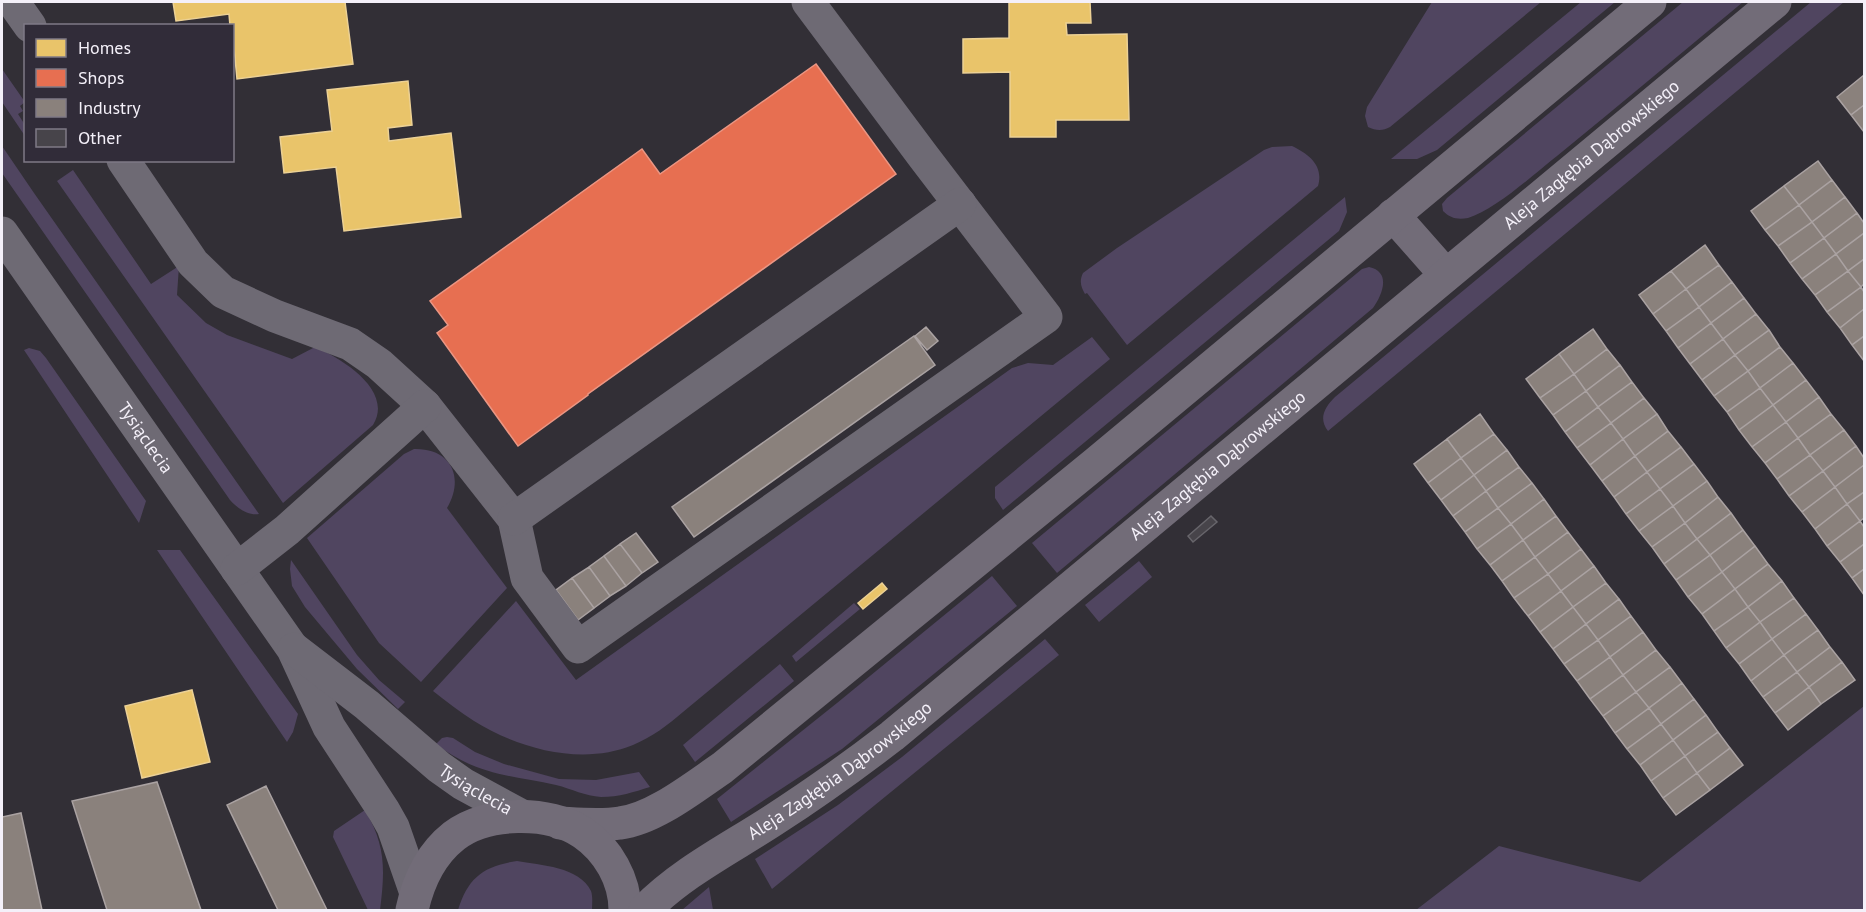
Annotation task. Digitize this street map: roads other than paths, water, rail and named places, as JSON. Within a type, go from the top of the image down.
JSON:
[{"type":"street","points":[[13,2],[29,24]]},
{"type":"street","points":[[124,162],[193,263],[223,291],[275,315],[350,344],[379,364],[425,406],[514,519],[527,578],[578,648],[1046,317],[808,2]]},
{"type":"street","points":[[413,906],[427,867],[440,849],[455,835],[475,824],[495,818],[522,816],[560,823],[621,823],[634,820],[671,801],[722,768],[1104,456],[1650,2]]},
{"type":"street","name":"Aleja Zagłębia Dąbrowskiego","points":[[645,910],[681,879],[811,795],[892,736],[1775,2]]},
{"type":"street","points":[[514,519],[960,204]]},
{"type":"street","points":[[1393,215],[1446,275]]},
{"type":"street","name":"Tysiąclecia","points":[[2,233],[290,645],[329,727],[393,827],[413,906]]},
{"type":"street","points":[[237,569],[287,530],[425,406]]},
{"type":"street","name":"Tysiąclecia","points":[[290,645],[367,705],[439,767],[464,784],[522,816]]},
{"type":"street","points":[[560,823],[582,832],[607,855],[622,888],[625,910]]}]
